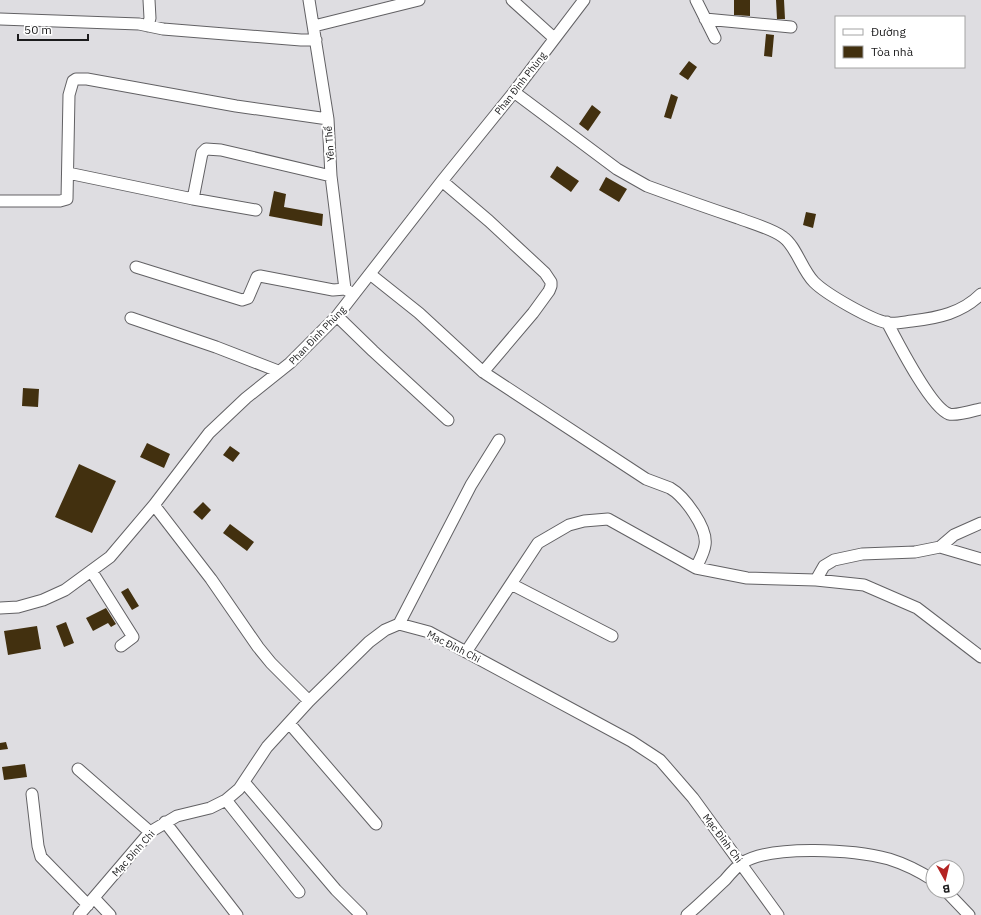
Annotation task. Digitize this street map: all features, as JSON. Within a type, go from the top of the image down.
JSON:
[{"type":"street","points":[[148,26],[150,18],[149,0]]},
{"type":"street","name":"Yên Thế","points":[[309,0],[328,119],[331,176],[349,292]]},
{"type":"street","points":[[314,26],[418,0]]},
{"type":"street","points":[[512,0],[554,38]]},
{"type":"street","name":"Phan Đình Phùng","points":[[0,608],[18,607],[43,600],[65,590],[92,572],[110,557],[154,504],[209,433],[246,398],[290,363],[337,316],[349,292],[370,274],[442,181],[514,92],[584,0]]},
{"type":"street","points":[[696,0],[715,38]]},
{"type":"street","points":[[0,19],[138,24],[163,29],[213,34],[316,40]]},
{"type":"street","points":[[705,19],[791,27]]},
{"type":"street","points":[[0,201],[66,200],[68,197],[69,95],[70,86],[73,80],[76,79],[87,79],[236,106],[328,119]]},
{"type":"street","points":[[514,92],[634,180],[657,190],[750,222],[783,236],[790,243],[808,275],[821,288],[837,299],[874,318],[895,323],[925,320],[944,316],[965,307],[981,294]]},
{"type":"street","points":[[193,199],[202,153],[206,149],[221,150],[331,176]]},
{"type":"street","points":[[68,173],[193,199],[256,210]]},
{"type":"street","points":[[442,181],[489,221],[545,274],[551,282],[549,291],[533,313],[483,372]]},
{"type":"street","points":[[136,267],[242,300],[248,298],[254,280],[256,277],[260,276],[349,292]]},
{"type":"street","points":[[370,274],[418,314],[483,372],[646,479],[670,489],[680,496],[699,522],[705,536],[705,545],[696,568]]},
{"type":"street","points":[[337,316],[448,420]]},
{"type":"street","points":[[131,318],[216,347],[278,372]]},
{"type":"street","points":[[887,322],[908,361],[929,394],[943,412],[952,415],[980,409]]},
{"type":"street","points":[[399,624],[471,485],[499,440]]},
{"type":"street","points":[[154,504],[211,579],[258,647],[271,663],[309,701]]},
{"type":"street","points":[[466,652],[538,543],[569,525],[584,521],[608,519],[696,568],[747,578],[816,580],[864,585],[918,608],[981,657]]},
{"type":"street","points":[[940,547],[954,535],[981,523]]},
{"type":"street","points":[[816,580],[824,566],[834,560],[862,554],[915,552],[940,547],[981,559]]},
{"type":"street","points":[[92,572],[133,637],[121,646]]},
{"type":"street","points":[[511,584],[612,636]]},
{"type":"street","name":"Mạc Đỉnh Chi","points":[[79,915],[150,832],[177,816],[210,808],[226,800],[239,790],[267,746],[309,701],[369,642],[385,630],[399,624],[429,632],[631,741],[660,760],[693,798],[742,863],[778,915]]},
{"type":"street","points":[[289,723],[376,824]]},
{"type":"street","points":[[78,769],[150,832]]},
{"type":"street","points":[[244,782],[336,890],[361,915]]},
{"type":"street","points":[[32,794],[37,840],[41,857],[91,901],[110,915]]},
{"type":"street","points":[[226,800],[299,892]]},
{"type":"street","points":[[165,822],[237,915]]},
{"type":"street","points":[[687,915],[742,863],[763,855],[801,851],[848,853],[888,859],[903,864],[925,875]]},
{"type":"street","points":[[954,899],[969,915]]},
{"type":"building","points":[[734,0],[750,0],[750,16],[734,15]]},
{"type":"building","points":[[776,0],[784,0],[785,19],[777,19]]},
{"type":"building","points":[[766,34],[774,35],[772,57],[764,56]]},
{"type":"building","points":[[689,61],[697,67],[688,80],[679,74]]},
{"type":"building","points":[[671,94],[678,97],[671,119],[664,117]]},
{"type":"building","points":[[592,105],[601,112],[588,131],[579,124]]},
{"type":"building","points":[[557,166],[579,181],[571,192],[550,177]]},
{"type":"building","points":[[606,177],[627,189],[619,202],[599,190]]},
{"type":"building","points":[[274,191],[286,194],[284,207],[323,214],[322,226],[269,216]]},
{"type":"building","points":[[806,212],[816,214],[813,228],[803,225]]},
{"type":"building","points":[[23,388],[39,389],[38,407],[22,406]]},
{"type":"building","points":[[147,443],[170,454],[164,468],[140,457]]},
{"type":"building","points":[[230,446],[240,453],[233,462],[223,455]]},
{"type":"building","points":[[79,464],[116,481],[92,533],[55,517]]},
{"type":"building","points":[[203,502],[211,510],[202,520],[193,512]]},
{"type":"building","points":[[230,524],[254,542],[247,551],[223,533]]},
{"type":"building","points":[[128,588],[139,606],[132,610],[121,592]]},
{"type":"building","points":[[106,608],[116,624],[111,627],[108,623],[93,631],[86,618]]},
{"type":"building","points":[[66,622],[74,643],[64,647],[56,626]]},
{"type":"building","points":[[37,626],[41,649],[8,655],[4,631]]},
{"type":"building","points":[[6,742],[8,749],[0,750],[0,743]]},
{"type":"building","points":[[25,764],[27,777],[4,780],[2,767]]}]
